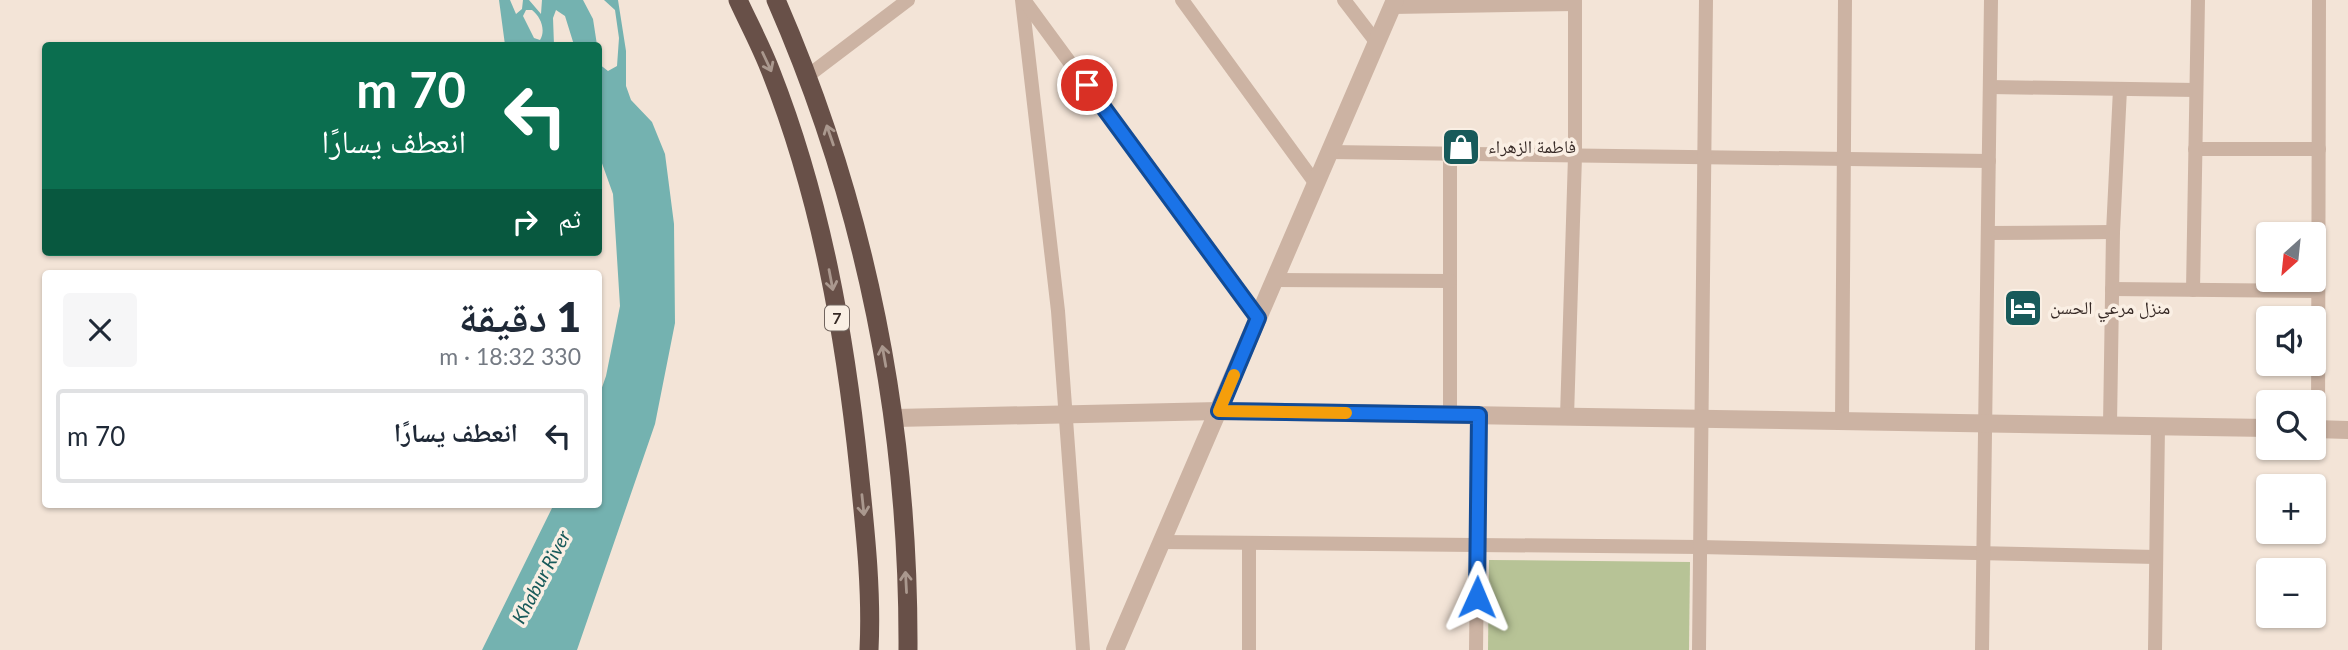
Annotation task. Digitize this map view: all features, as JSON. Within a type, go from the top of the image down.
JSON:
[{"type":"highway","name":"7","points":[[738,0],[771,71],[805,171],[830,277],[852,400],[866,532],[869,650]]},
{"type":"highway","name":"7","points":[[776,0],[809,75],[840,166],[864,256],[895,418],[908,650]]},
{"type":"street","points":[[809,75],[908,0]]},
{"type":"street","points":[[1023,0],[1258,318]]},
{"type":"street","points":[[1023,0],[1067,414],[1083,650]]},
{"type":"street","points":[[1182,0],[1316,184]]},
{"type":"street","points":[[1344,0],[1377,43]]},
{"type":"street","points":[[1699,650],[1699,419],[1706,0]]},
{"type":"street","points":[[1842,421],[1844,0]]},
{"type":"street","points":[[1982,650],[1991,0]]},
{"type":"street","points":[[2193,290],[2198,0]]},
{"type":"street","points":[[2318,222],[2319,0]]},
{"type":"street","points":[[1115,650],[1394,3],[1575,2],[1575,156],[1567,417]]},
{"type":"street","points":[[1990,88],[2196,90]]},
{"type":"street","points":[[2110,425],[2113,232],[2120,89]]},
{"type":"street","points":[[2195,149],[2319,149]]},
{"type":"street","points":[[1330,152],[1989,161]]},
{"type":"street","points":[[1450,153],[1450,415]]},
{"type":"street","points":[[1988,233],[2113,232]]},
{"type":"street","points":[[1275,280],[1450,281]]},
{"type":"street","points":[[2112,289],[2256,291]]},
{"type":"street","points":[[2317,390],[2318,292]]},
{"type":"street","points":[[895,418],[1219,411],[2256,428]]},
{"type":"street","points":[[1476,650],[1479,415]]},
{"type":"street","points":[[2155,650],[2158,426]]},
{"type":"street","points":[[2326,429],[2348,430]]},
{"type":"street","points":[[1162,542],[1699,547],[2157,557]]},
{"type":"street","points":[[1249,542],[1249,650]]},
{"type":"green space","points":[[1489,560],[1690,562],[1689,650],[1488,650]]},
{"type":"water","points":[[499,0],[510,0],[516,14],[522,9],[523,0],[529,0],[541,14],[542,0],[583,0],[593,19],[597,42],[573,42],[565,16],[556,10],[553,18],[554,42],[505,42]],"holes":[[[526,10],[532,10],[538,16],[543,32],[540,40],[534,38],[523,16]]]},
{"type":"water","name":"Khabur River","points":[[604,0],[618,0],[626,51],[626,86],[631,100],[652,122],[665,154],[674,224],[675,323],[655,424],[577,650],[482,650],[552,508],[602,508],[602,387],[620,306],[613,194],[602,163],[602,66],[608,71],[617,66],[619,38],[615,10]]},
{"type":"slow traffic","points":[[1234,375],[1219,411],[1346,413]]},
{"type":"place","name":"فاطمة الزهراء","points":[[1461,147]]},
{"type":"place","name":"منزل مرعي الحسن","points":[[2023,308]]},
{"type":"route","points":[[1087,85],[1258,318],[1219,411],[1479,415],[1477,597]]}]
